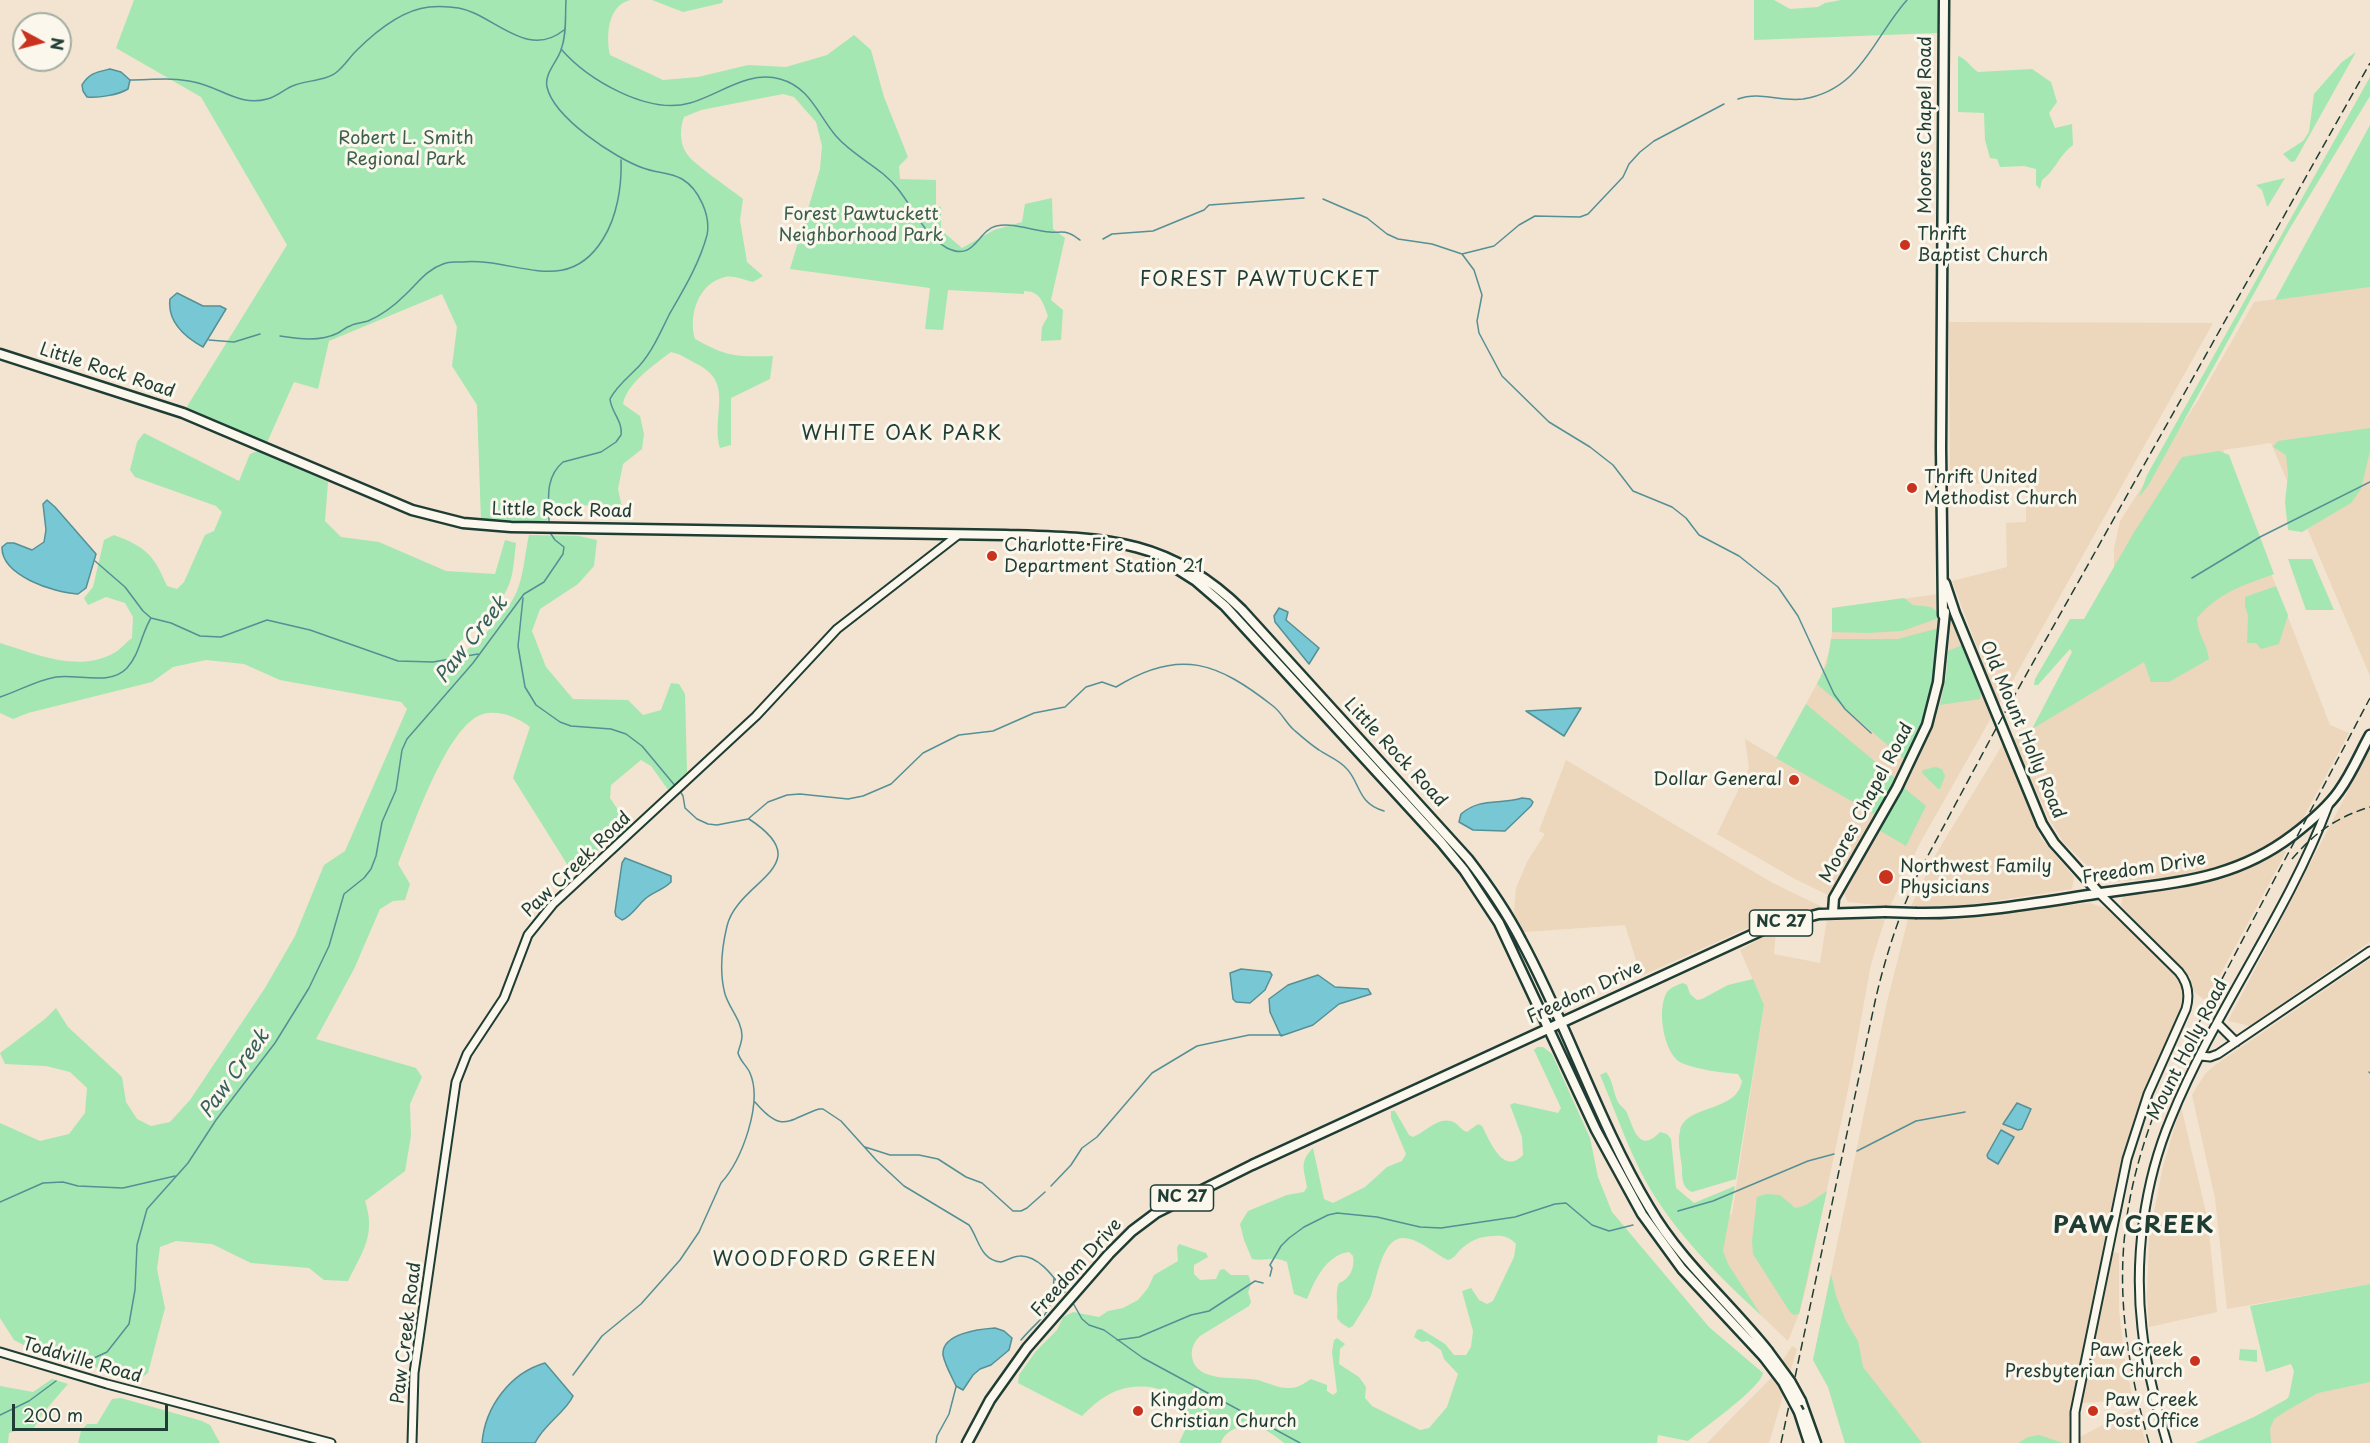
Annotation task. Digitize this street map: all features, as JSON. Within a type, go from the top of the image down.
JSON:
[{"type":"main road","name":"Moores Chapel Road","points":[[1833,912],[1834,898],[1903,777],[1927,725],[1940,670],[1944,574],[1941,447],[1944,0]]},
{"type":"main road","name":"Little Rock Road","points":[[0,354],[183,413],[391,502],[434,517],[481,526],[1097,539],[1116,541],[1186,566],[1228,597],[1459,847],[1496,898],[1522,940],[1621,1156],[1649,1208],[1694,1269],[1766,1354]]},
{"type":"main road","name":"Little Rock Road","points":[[1153,553],[1196,581],[1225,606],[1442,842],[1464,870],[1499,923],[1596,1130],[1642,1214],[1682,1269],[1766,1354]]},
{"type":"main road","name":"Old Mount Holly Road","points":[[1944,574],[1953,607],[2042,824],[2054,843],[2099,893]]},
{"type":"main road","points":[[1943,615],[1945,611],[1953,607]]},
{"type":"main road","name":"Mount Holly Road","points":[[2329,804],[2348,778],[2370,735]]},
{"type":"main road","name":"Freedom Drive","points":[[967,1443],[992,1397],[1028,1348],[1109,1254],[1148,1219],[1197,1191],[1769,927],[1806,916],[1833,912],[1959,912],[2180,882],[2230,870],[2279,846],[2314,819],[2329,804]]},
{"type":"main road","points":[[1766,1354],[1790,1381],[1801,1401],[1816,1443]]},
{"type":"main road","points":[[1766,1354],[1798,1412],[1809,1443]]},
{"type":"street","name":"Paw Creek Road","points":[[412,1443],[414,1373],[451,1109],[461,1066],[497,1010],[524,941],[531,930],[571,886],[673,795],[770,703],[837,629],[958,535]]},
{"type":"street","name":"Mount Holly Road","points":[[2167,1443],[2148,1368],[2142,1328],[2140,1290],[2142,1245],[2148,1201],[2163,1138],[2177,1102],[2290,887],[2329,804]]},
{"type":"street","name":"Old Mount Holly Road","points":[[2075,1443],[2075,1412],[2127,1159],[2145,1103],[2186,1009],[2188,996],[2184,980],[2179,972],[2099,893]]},
{"type":"street","points":[[2200,1056],[2213,1056],[2236,1042],[2370,951]]},
{"type":"street","points":[[2217,1023],[2236,1042]]},
{"type":"street","name":"Toddville Road","points":[[0,1352],[107,1384],[331,1443]]},
{"type":"shaded area","points":[[2370,287],[2370,676],[2271,443],[2223,450],[2330,725],[2349,733],[2299,826],[2266,846],[2229,864],[2201,871],[2164,878],[2107,882],[2102,880],[2064,843],[2049,819],[2013,740],[2145,657],[2114,580],[2114,548],[2120,521],[2200,397],[2254,302]]},
{"type":"shaded area","points":[[1949,322],[2213,323],[1999,705],[1952,581],[2007,567],[2006,523],[2026,522],[2026,483],[1950,484]]},
{"type":"shaded area","points":[[1940,594],[1938,650],[1906,761],[1830,896],[1793,878],[1717,834],[1749,768],[1745,739],[1777,758],[1821,676],[1830,648],[1833,625],[1832,608]]},
{"type":"shaded area","points":[[1951,616],[1991,718],[1920,843],[1890,906],[1848,902],[1844,893],[1913,770],[1936,717],[1946,677]]},
{"type":"shaded area","points":[[2003,744],[2041,838],[2074,877],[2072,889],[1956,907],[1911,906],[1936,854]]},
{"type":"shaded area","points":[[2370,749],[2370,942],[2250,1026],[2228,1021]]},
{"type":"shaded area","points":[[1566,760],[1771,882],[1822,907],[1768,919],[1641,976],[1625,925],[1524,932],[1514,913],[1516,888],[1528,860],[1545,834],[1539,831]]},
{"type":"shaded area","points":[[2283,850],[2286,852],[2206,1001],[2194,992],[2190,977],[2121,906],[2123,896],[2127,894],[2204,883],[2241,872]]},
{"type":"shaded area","points":[[2090,903],[2105,908],[2177,974],[2184,995],[2183,1006],[2150,1082],[2127,1148],[2069,1420],[2070,1443],[1845,1443],[1828,1387],[1813,1360],[1887,1002],[1908,919]]},
{"type":"shaded area","points":[[1827,919],[1885,919],[1871,964],[1850,1080],[1807,1283],[1799,1314],[1788,1341],[1727,1283],[1691,1242],[1665,1209],[1639,1169],[1649,1165],[1714,1220],[1732,1214],[1764,1005],[1740,950],[1776,930],[1774,954],[1820,963]]},
{"type":"shaded area","points":[[2370,959],[2370,1284],[2227,1309],[2215,1198],[2192,1095],[2205,1074],[2215,1065]]},
{"type":"shaded area","points":[[2181,1106],[2208,1221],[2217,1312],[2149,1327],[2147,1297],[2149,1237],[2163,1166]]},
{"type":"shaded area","points":[[2112,1252],[2119,1253],[2119,1310],[2124,1355],[2133,1400],[2081,1403]]},
{"type":"shaded area","points":[[1792,1346],[1797,1349],[1769,1443],[1707,1443],[1772,1377]]},
{"type":"shaded area","points":[[2370,1363],[2370,1443],[2217,1443]]},
{"type":"shaded area","points":[[2135,1408],[2146,1443],[2078,1443],[2078,1438]]},
{"type":"green space","name":"Robert L. Smith Regional Park","points":[[134,0],[630,0],[622,3],[610,23],[608,40],[610,55],[663,80],[698,77],[748,65],[786,67],[827,55],[854,35],[871,50],[884,97],[908,157],[899,166],[900,179],[936,180],[936,206],[941,207],[941,230],[962,248],[994,230],[1022,222],[1025,204],[1052,198],[1053,229],[1065,238],[1051,300],[1063,310],[1061,340],[1041,341],[1042,327],[1048,316],[1040,298],[1034,293],[948,290],[943,330],[925,329],[930,288],[790,269],[820,169],[822,146],[816,122],[794,97],[783,94],[701,110],[684,117],[682,126],[681,136],[687,154],[704,170],[743,199],[740,220],[747,262],[763,276],[753,282],[731,277],[716,280],[702,293],[694,311],[695,339],[732,355],[773,356],[770,379],[731,398],[731,445],[720,448],[719,390],[715,380],[709,372],[697,364],[671,352],[635,382],[623,404],[640,416],[644,434],[642,449],[623,464],[618,489],[623,512],[597,506],[551,503],[547,523],[481,521],[477,405],[452,366],[457,327],[442,294],[329,341],[318,389],[294,382],[265,447],[183,413],[287,245],[201,97],[116,48]]},
{"type":"green space","points":[[652,0],[723,0],[722,3],[683,12]]},
{"type":"green space","points":[[1754,0],[1774,0],[1790,9],[1818,7],[1841,0],[1937,0],[1937,33],[1754,40]]},
{"type":"green space","points":[[2356,52],[2295,161],[2291,162],[2283,154],[2303,141],[2309,132],[2314,94],[2342,62]]},
{"type":"green space","points":[[1958,56],[1978,72],[2032,69],[2051,82],[2057,102],[2049,113],[2055,128],[2072,124],[2073,145],[2042,180],[2040,189],[2036,185],[2036,169],[2024,166],[2000,167],[1997,159],[1990,158],[1985,140],[1984,113],[1958,112]]},
{"type":"green space","points":[[2370,77],[2370,96],[2290,228],[2148,486],[2139,497],[2147,475]]},
{"type":"green space","points":[[2370,125],[2370,287],[2275,300]]},
{"type":"green space","points":[[2285,178],[2267,206],[2262,190],[2256,185]]},
{"type":"green space","points":[[2370,428],[2370,451],[2361,489],[2351,503],[2302,532],[2288,530],[2285,502],[2288,475],[2286,455],[2273,447],[2278,441]]},
{"type":"green space","points":[[144,433],[239,481],[250,454],[260,450],[328,482],[325,521],[341,537],[379,542],[446,571],[495,574],[505,540],[516,543],[509,584],[501,600],[457,646],[446,667],[496,622],[512,601],[521,577],[529,535],[579,536],[597,540],[594,566],[578,584],[540,609],[532,631],[546,667],[573,699],[628,700],[643,715],[661,710],[671,683],[679,684],[685,694],[687,772],[669,791],[651,766],[641,760],[611,785],[610,798],[630,828],[584,860],[572,872],[513,778],[530,727],[514,717],[489,713],[470,722],[456,737],[432,780],[398,864],[410,884],[405,900],[393,901],[380,909],[354,969],[316,1039],[416,1068],[422,1077],[410,1104],[411,1136],[405,1171],[365,1201],[369,1223],[368,1233],[363,1251],[348,1281],[324,1280],[309,1268],[251,1263],[212,1244],[176,1241],[160,1247],[157,1269],[165,1308],[148,1373],[140,1379],[39,1353],[14,1340],[0,1318],[0,1123],[40,1141],[69,1134],[85,1113],[87,1088],[70,1072],[46,1066],[5,1064],[0,1053],[56,1008],[68,1027],[122,1077],[126,1102],[137,1119],[151,1126],[170,1122],[190,1100],[265,988],[295,936],[324,865],[345,851],[407,709],[401,702],[280,680],[244,664],[206,660],[173,667],[152,682],[28,713],[13,719],[0,713],[0,643],[57,660],[72,662],[100,659],[114,653],[132,638],[133,617],[125,603],[106,597],[88,605],[84,598],[93,587],[104,540],[114,535],[141,548],[153,559],[167,586],[177,589],[184,582],[205,535],[214,531],[222,512],[216,506],[135,477],[130,470],[137,442]]},
{"type":"green space","points":[[2219,451],[2229,455],[2274,574],[2223,595],[2197,618],[2209,659],[2169,682],[2151,682],[2144,662],[2032,729],[2072,652],[2070,649],[2038,685],[2034,685],[2035,679],[2070,619],[2084,619],[2133,534],[2182,457]]},
{"type":"green space","points":[[2288,559],[2312,559],[2334,610],[2306,610]]},
{"type":"green space","points":[[2276,586],[2288,615],[2279,644],[2261,649],[2256,643],[2247,643],[2248,616],[2245,597]]},
{"type":"green space","points":[[1904,598],[1913,605],[1931,607],[1939,613],[1939,618],[1902,631],[1832,632],[1832,608]]},
{"type":"green space","points":[[1939,628],[1934,680],[1921,728],[1906,761],[1817,684],[1827,664],[1831,639],[1898,639]]},
{"type":"green space","points":[[1962,645],[1981,693],[1980,699],[1940,705],[1946,677],[1948,651]]},
{"type":"green space","points":[[1806,704],[1896,779],[1876,815],[1776,758]]},
{"type":"green space","points":[[1935,767],[1942,769],[1945,776],[1940,789],[1922,773],[1923,770]]},
{"type":"green space","points":[[1903,787],[1926,806],[1906,846],[1879,830]]},
{"type":"green space","points":[[1753,979],[1764,1005],[1736,1179],[1692,1192],[1684,1185],[1679,1145],[1679,1135],[1684,1122],[1691,1116],[1731,1099],[1738,1091],[1742,1081],[1738,1074],[1695,1067],[1676,1059],[1671,1053],[1663,1027],[1664,999],[1670,989],[1683,983],[1687,985],[1690,994],[1697,1000],[1728,985]]},
{"type":"green space","points":[[1537,1047],[1543,1047],[1552,1054],[1590,1138],[1598,1177],[1612,1212],[1709,1327],[1763,1373],[1760,1380],[1742,1398],[1688,1441],[1658,1435],[1657,1443],[1284,1443],[1261,1428],[1248,1426],[1232,1430],[1224,1436],[1221,1443],[1179,1443],[1188,1417],[1183,1404],[1168,1392],[1148,1387],[1119,1390],[1099,1401],[1082,1416],[1018,1383],[1019,1375],[1036,1351],[1057,1330],[1063,1317],[1073,1312],[1099,1317],[1108,1311],[1123,1308],[1138,1300],[1148,1288],[1154,1275],[1178,1261],[1179,1244],[1206,1253],[1208,1257],[1194,1265],[1194,1274],[1200,1280],[1216,1279],[1220,1270],[1224,1269],[1231,1275],[1248,1275],[1251,1282],[1248,1292],[1251,1302],[1249,1306],[1200,1336],[1195,1343],[1192,1357],[1195,1366],[1201,1371],[1219,1377],[1258,1380],[1286,1388],[1299,1386],[1311,1379],[1327,1385],[1327,1391],[1333,1395],[1337,1392],[1332,1352],[1334,1340],[1337,1338],[1345,1344],[1340,1349],[1339,1364],[1359,1377],[1366,1387],[1365,1398],[1372,1406],[1420,1430],[1429,1428],[1447,1407],[1458,1374],[1444,1359],[1441,1350],[1428,1341],[1422,1342],[1414,1337],[1417,1330],[1421,1329],[1445,1344],[1454,1355],[1466,1355],[1471,1347],[1473,1331],[1462,1291],[1471,1288],[1479,1300],[1487,1304],[1493,1301],[1514,1257],[1516,1244],[1503,1236],[1484,1237],[1467,1244],[1448,1260],[1414,1240],[1402,1238],[1395,1240],[1380,1263],[1370,1298],[1353,1326],[1349,1328],[1337,1318],[1337,1296],[1339,1283],[1349,1276],[1352,1269],[1353,1256],[1349,1252],[1341,1254],[1328,1263],[1307,1299],[1294,1294],[1287,1262],[1277,1259],[1252,1259],[1240,1224],[1248,1211],[1287,1195],[1304,1192],[1307,1187],[1304,1162],[1313,1148],[1324,1199],[1333,1203],[1365,1187],[1387,1167],[1402,1161],[1406,1154],[1391,1118],[1391,1111],[1395,1111],[1409,1135],[1413,1137],[1444,1121],[1455,1123],[1467,1132],[1478,1124],[1482,1126],[1493,1147],[1503,1159],[1516,1160],[1523,1155],[1522,1137],[1510,1105],[1514,1103],[1558,1113],[1561,1108],[1534,1050]]},
{"type":"green space","points":[[1606,1072],[1618,1102],[1626,1111],[1638,1137],[1647,1141],[1660,1132],[1667,1134],[1671,1139],[1676,1188],[1694,1203],[1735,1186],[1723,1251],[1728,1264],[1761,1315],[1693,1247],[1650,1189],[1628,1145],[1600,1075]]},
{"type":"green space","points":[[1827,1191],[1799,1314],[1794,1315],[1753,1254],[1752,1241],[1757,1197],[1766,1194],[1780,1195],[1795,1208],[1806,1205]]},
{"type":"green space","points":[[1831,1274],[1836,1296],[1846,1321],[1858,1341],[1863,1367],[1922,1443],[1845,1443],[1828,1387],[1813,1360]]},
{"type":"green space","points":[[2370,1284],[2370,1382],[2318,1393],[2286,1411],[2274,1419],[2270,1429],[2271,1443],[2195,1443],[2254,1417],[2289,1396],[2294,1371],[2291,1364],[2266,1372],[2250,1306]]},
{"type":"green space","points":[[2240,1349],[2257,1350],[2257,1362],[2239,1360]]},
{"type":"green space","points":[[52,1379],[68,1384],[43,1413],[32,1431],[19,1430],[9,1433],[8,1443],[0,1443],[0,1386],[33,1392]]},
{"type":"green space","points":[[121,1398],[202,1421],[210,1425],[220,1443],[78,1443],[81,1431],[87,1424],[97,1424],[112,1399]]},
{"type":"green space","points":[[2039,1435],[2063,1443],[2018,1443],[2028,1437]]},
{"type":"water","points":[[110,69],[121,72],[130,80],[128,89],[108,96],[87,97],[82,85],[85,81],[94,74]]},
{"type":"water","points":[[177,293],[203,306],[220,306],[226,309],[203,347],[190,339],[174,322],[170,299]]},
{"type":"water","points":[[47,500],[96,554],[86,588],[78,594],[56,590],[31,581],[10,566],[4,557],[2,547],[7,543],[14,543],[32,550],[44,542],[46,530],[43,504]]},
{"type":"water","points":[[1279,608],[1288,612],[1286,620],[1319,648],[1309,664],[1275,622],[1274,616]]},
{"type":"water","points":[[1581,708],[1564,736],[1526,711]]},
{"type":"water","points":[[1522,798],[1533,802],[1505,831],[1473,830],[1459,822],[1461,814],[1476,805]]},
{"type":"water","points":[[625,858],[671,876],[671,882],[648,897],[622,920],[616,916],[615,912],[622,863]]},
{"type":"water","points":[[1241,969],[1270,972],[1272,975],[1265,990],[1250,1003],[1236,1002],[1233,999],[1230,973]]},
{"type":"water","points":[[1318,975],[1335,987],[1368,989],[1371,994],[1339,1004],[1313,1025],[1281,1036],[1270,1012],[1269,999],[1288,985]]},
{"type":"water","points":[[2017,1103],[2031,1109],[2022,1129],[2018,1130],[2003,1124]]},
{"type":"water","points":[[2001,1130],[2014,1137],[1998,1164],[1987,1155]]},
{"type":"water","points":[[995,1328],[1004,1331],[1012,1338],[1009,1350],[991,1365],[980,1369],[973,1375],[963,1390],[956,1386],[943,1355],[948,1342],[963,1334]]},
{"type":"water","points":[[545,1363],[573,1396],[570,1402],[535,1443],[482,1443],[488,1417],[502,1393],[521,1375]]},
{"type":"waterway","name":"Paw Creek","points":[[549,523],[550,483],[557,468],[563,462],[601,452],[616,442],[621,435],[620,425],[610,399],[653,347],[696,265],[708,228],[702,204],[688,183],[677,177],[631,163],[602,146],[573,124],[552,99],[547,87],[547,77],[563,44],[566,0]]},
{"type":"waterway","points":[[1738,99],[1754,96],[1803,99],[1823,94],[1839,85],[1864,60],[1907,0]]},
{"type":"waterway","points":[[130,80],[186,80],[239,98],[257,101],[267,99],[295,85],[323,79],[334,74],[363,44],[389,23],[408,12],[429,7],[452,7],[469,11],[507,31],[529,39],[541,40],[564,30]]},
{"type":"waterway","points":[[561,49],[603,83],[620,92],[656,104],[690,103],[757,78],[768,77],[790,83],[806,95],[843,143],[891,181],[926,229],[947,248],[956,251],[970,249],[990,229],[1003,225],[1066,232],[1080,240]]},
{"type":"waterway","points":[[1323,199],[1367,218],[1387,234],[1398,239],[1432,244],[1462,254],[1494,246],[1519,225],[1535,216],[1580,217],[1588,214],[1623,177],[1629,164],[1640,152],[1654,141],[1724,104]]},
{"type":"waterway","points":[[280,336],[302,339],[324,338],[352,325],[368,321],[401,299],[422,277],[448,262],[482,262],[539,271],[557,271],[573,267],[589,257],[608,230],[618,201],[621,160]]},
{"type":"waterway","points":[[1103,239],[1112,234],[1153,231],[1204,210],[1209,205],[1304,198]]},
{"type":"waterway","points":[[1462,254],[1474,270],[1482,295],[1477,321],[1479,333],[1502,376],[1549,422],[1590,447],[1613,465],[1633,491],[1672,507],[1686,518],[1699,535],[1739,556],[1778,587],[1798,616],[1834,694],[1845,709],[1871,733]]},
{"type":"waterway","points":[[209,340],[234,342],[260,334]]},
{"type":"waterway","points":[[2192,578],[2260,537],[2370,482]]},
{"type":"waterway","name":"Paw Creek","points":[[81,1364],[107,1352],[129,1324],[135,1290],[137,1245],[147,1209],[188,1163],[216,1120],[275,1043],[309,988],[329,946],[344,894],[364,878],[371,869],[376,856],[382,822],[396,790],[402,750],[407,739],[473,663],[524,594],[544,582],[563,554],[564,547],[549,531]]},
{"type":"waterway","points":[[95,561],[125,587],[151,618],[171,623],[200,636],[221,637],[267,620],[310,630],[398,661],[433,662],[478,654]]},
{"type":"waterway","points":[[523,598],[518,646],[525,687],[536,705],[560,722],[571,726],[611,729],[626,734],[642,746],[677,788]]},
{"type":"waterway","points":[[0,697],[56,677],[103,678],[120,673],[135,657],[151,618]]},
{"type":"waterway","points":[[680,791],[685,808],[697,819],[717,825],[748,819],[768,802],[787,795],[800,794],[848,799],[863,796],[891,784],[923,753],[959,735],[993,731],[1034,713],[1065,707],[1086,687],[1102,682],[1116,687],[1160,667],[1179,664],[1198,665],[1216,671],[1253,691],[1276,709],[1306,741],[1343,765],[1351,773],[1364,798],[1375,808],[1384,811]]},
{"type":"waterway","points":[[573,1375],[602,1336],[641,1304],[680,1260],[699,1232],[721,1183],[743,1146],[748,1131],[754,1100],[753,1085],[750,1073],[738,1053],[742,1038],[741,1030],[725,994],[722,977],[723,951],[727,926],[734,910],[769,873],[777,861],[777,849],[769,835],[749,819]]},
{"type":"waterway","points":[[1051,1186],[1071,1165],[1082,1148],[1097,1137],[1152,1073],[1197,1046],[1249,1035],[1282,1035]]},
{"type":"waterway","points":[[755,1102],[772,1118],[786,1122],[823,1109],[841,1121],[877,1161],[904,1186],[969,1225],[984,1253],[989,1257],[1001,1262],[1018,1256],[1034,1259],[1046,1269],[1065,1292]]},
{"type":"waterway","points":[[1857,1151],[1916,1121],[1965,1112]]},
{"type":"waterway","points":[[865,1147],[890,1155],[919,1155],[938,1159],[966,1177],[982,1183],[1013,1211],[1027,1208],[1045,1192]]},
{"type":"waterway","points":[[1678,1211],[1713,1201],[1808,1161],[1834,1154]]},
{"type":"waterway","points":[[0,1202],[43,1183],[63,1182],[78,1186],[123,1188],[175,1176]]},
{"type":"waterway","points":[[1270,1276],[1272,1268],[1270,1265],[1281,1246],[1289,1238],[1304,1227],[1337,1213],[1377,1217],[1420,1227],[1441,1228],[1515,1217],[1555,1204],[1566,1203],[1592,1225],[1609,1231],[1633,1225]]},
{"type":"waterway","points":[[1021,1340],[1049,1308],[1054,1278]]},
{"type":"waterway","points":[[1117,1340],[1139,1337],[1191,1315],[1209,1311],[1255,1281],[1263,1283]]},
{"type":"waterway","points":[[1073,1303],[1082,1319],[1089,1325],[1104,1330],[1143,1358],[1300,1443]]},
{"type":"waterway","name":"Paw Creek","points":[[0,1415],[29,1401],[56,1381]]},
{"type":"waterway","points":[[936,1443],[937,1436],[949,1414],[956,1387]]},
{"type":"railway","points":[[1781,1443],[1876,997],[1884,966],[1910,891],[1999,723],[2370,63]]},
{"type":"railway","points":[[2149,1443],[2128,1350],[2123,1264],[2126,1222],[2134,1179],[2147,1135],[2164,1089],[2370,698]]},
{"type":"railway","points":[[2292,859],[2309,841],[2327,827],[2370,807]]},
{"type":"place","name":"Thrift Baptist Church","points":[[1905,245]]},
{"type":"place","name":"Thrift United Methodist Church","points":[[1912,488]]},
{"type":"place","name":"Charlotte Fire Department Station 21","points":[[992,556]]},
{"type":"place","name":"Dollar General","points":[[1794,780]]},
{"type":"place","name":"Northwest Family Physicians","points":[[1886,877]]},
{"type":"place","name":"Paw Creek Presbyterian Church","points":[[2195,1361]]},
{"type":"place","name":"Kingdom Christian Church","points":[[1138,1411]]},
{"type":"place","name":"Paw Creek Post Office","points":[[2093,1411]]},
{"type":"district","name":"FOREST PAWTUCKET","points":[[1260,280]]},
{"type":"district","name":"WHITE OAK PARK","points":[[902,434]]},
{"type":"district","name":"PAW CREEK","points":[[2134,1226]]},
{"type":"district","name":"WOODFORD GREEN","points":[[825,1260]]},
{"type":"park label","name":"Forest Pawtuckett Neighborhood Park","points":[[861,225]]}]
